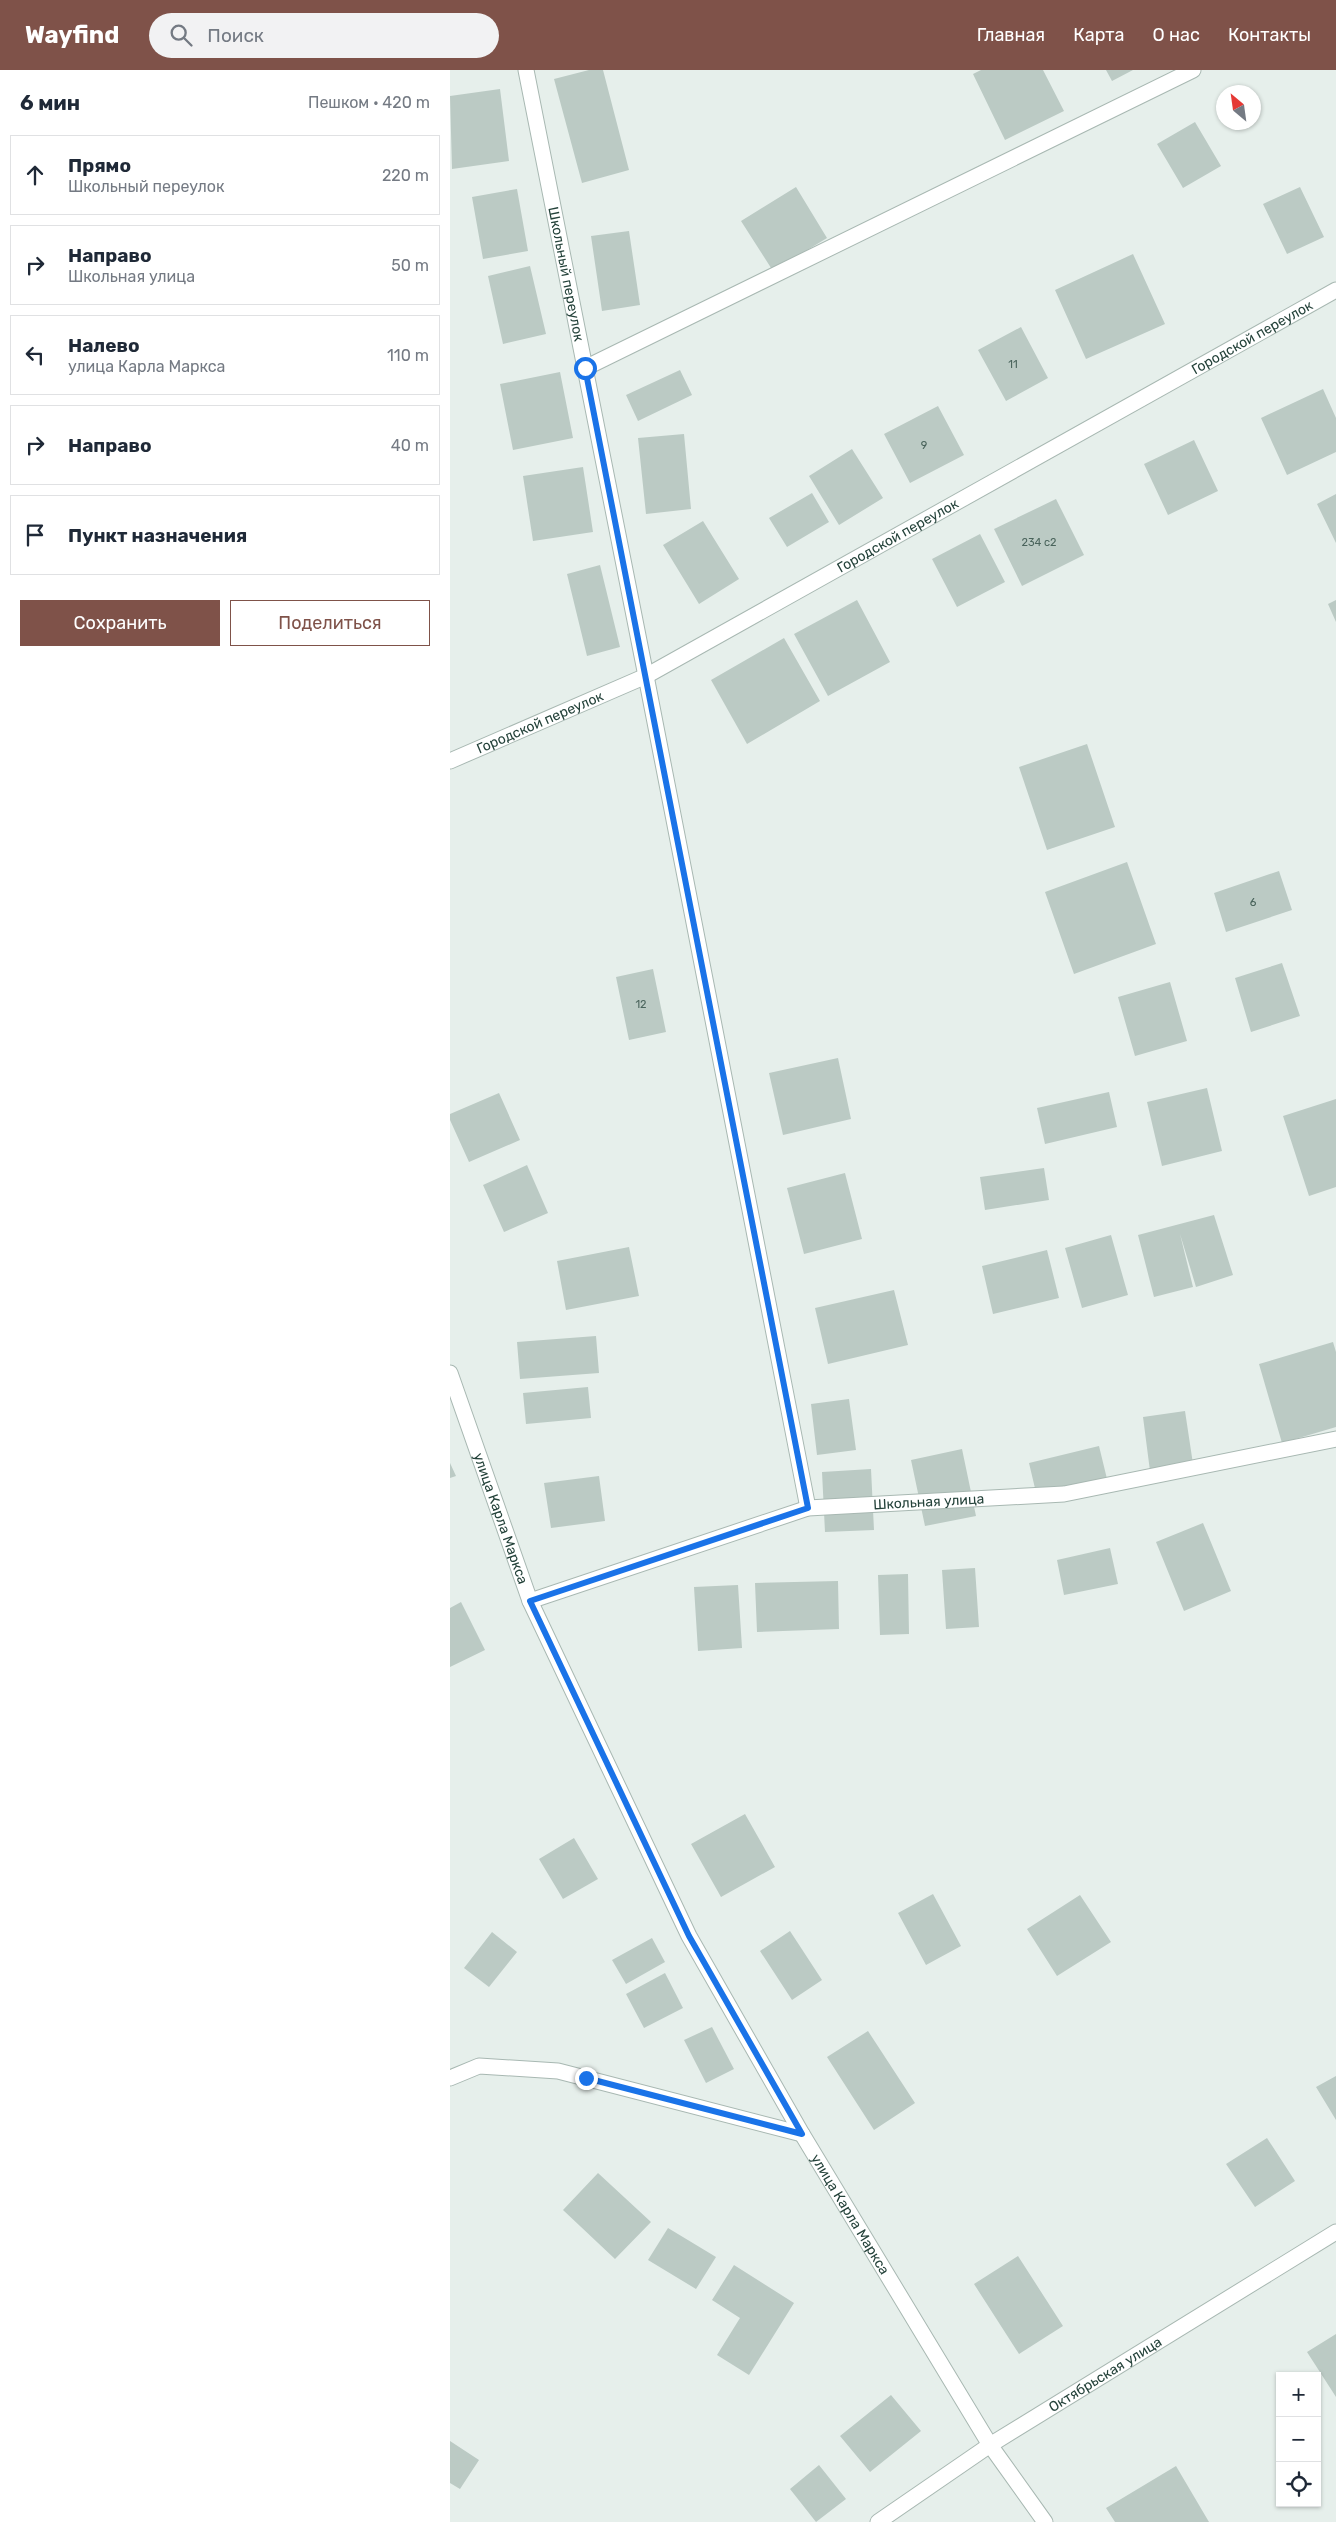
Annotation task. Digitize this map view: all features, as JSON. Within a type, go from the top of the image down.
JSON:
[{"type":"street","name":"Школьный переулок","points":[[526,70],[808,1508]]},
{"type":"street","points":[[585,368],[1192,70]]},
{"type":"street","name":"Городской переулок","points":[[450,761],[646,676],[1336,290]]},
{"type":"street","name":"улица Карла Маркса","points":[[450,1373],[530,1601],[689,1936],[802,2134],[990,2445],[1045,2522]]},
{"type":"street","name":"Школьная улица","points":[[530,1601],[808,1508],[1064,1494],[1336,1439]]},
{"type":"street","points":[[450,2078],[479,2066],[558,2071],[802,2134]]},
{"type":"street","name":"Октябрьская улица","points":[[878,2522],[990,2445],[1336,2232]]},
{"type":"building","points":[[589,70],[603,70],[629,170],[582,183],[554,79]]},
{"type":"building","points":[[981,70],[1043,70],[1064,111],[1005,140],[973,74]]},
{"type":"building","points":[[1106,70],[1133,70],[1112,81]]},
{"type":"building","points":[[500,89],[509,161],[452,169],[450,96]]},
{"type":"building","points":[[1195,122],[1221,166],[1183,188],[1157,144]]},
{"type":"building","points":[[796,187],[827,238],[773,271],[741,221]]},
{"type":"building","points":[[1300,187],[1324,237],[1287,254],[1263,204]]},
{"type":"building","points":[[517,189],[528,251],[483,259],[472,197]]},
{"type":"building","points":[[629,231],[640,305],[602,311],[591,236]]},
{"type":"building","points":[[1133,254],[1165,324],[1086,359],[1055,290]]},
{"type":"building","points":[[530,266],[546,334],[503,344],[488,276]]},
{"type":"building","points":[[1021,327],[1048,378],[1006,401],[978,350]]},
{"type":"building","points":[[680,370],[692,395],[638,421],[626,395]]},
{"type":"building","points":[[560,372],[573,438],[513,450],[500,384]]},
{"type":"building","points":[[1323,389],[1336,418],[1336,452],[1287,475],[1261,418]]},
{"type":"building","points":[[938,406],[964,455],[910,483],[884,434]]},
{"type":"building","points":[[684,434],[691,509],[646,514],[638,438]]},
{"type":"building","points":[[1194,440],[1218,491],[1168,515],[1144,464]]},
{"type":"building","points":[[852,449],[883,498],[839,525],[809,476]]},
{"type":"building","points":[[583,467],[593,532],[533,541],[523,476]]},
{"type":"building","points":[[812,493],[829,522],[787,547],[769,518]]},
{"type":"building","points":[[1336,494],[1336,543],[1317,504]]},
{"type":"building","points":[[1056,499],[1084,555],[1022,586],[994,529]]},
{"type":"building","points":[[703,521],[739,579],[699,604],[663,545]]},
{"type":"building","points":[[980,534],[1005,582],[957,607],[932,559]]},
{"type":"building","points":[[600,565],[620,647],[587,656],[567,574]]},
{"type":"building","points":[[857,600],[890,662],[828,696],[794,634]]},
{"type":"building","points":[[1336,600],[1336,622],[1328,604]]},
{"type":"building","points":[[784,638],[820,701],[747,744],[711,680]]},
{"type":"building","points":[[1087,744],[1115,827],[1047,850],[1019,767]]},
{"type":"building","points":[[1127,862],[1156,944],[1074,974],[1045,892]]},
{"type":"building","points":[[1279,871],[1292,910],[1226,932],[1214,893]]},
{"type":"building","points":[[1282,963],[1300,1016],[1251,1032],[1235,978]]},
{"type":"building","points":[[653,969],[666,1032],[629,1040],[616,977]]},
{"type":"building","points":[[1170,982],[1187,1041],[1135,1056],[1118,997]]},
{"type":"building","points":[[838,1058],[851,1119],[783,1135],[769,1073]]},
{"type":"building","points":[[1207,1088],[1222,1151],[1162,1166],[1147,1102]]},
{"type":"building","points":[[1109,1092],[1117,1127],[1045,1144],[1037,1108]]},
{"type":"building","points":[[499,1093],[520,1140],[469,1162],[450,1120],[450,1114]]},
{"type":"building","points":[[1336,1099],[1336,1187],[1309,1196],[1283,1116]]},
{"type":"building","points":[[527,1165],[548,1213],[504,1232],[483,1185]]},
{"type":"building","points":[[1044,1168],[1049,1200],[985,1210],[980,1177]]},
{"type":"building","points":[[845,1173],[862,1239],[804,1254],[787,1188]]},
{"type":"building","points":[[1214,1215],[1233,1275],[1196,1287],[1180,1234],[1193,1287],[1154,1297],[1138,1235]]},
{"type":"building","points":[[1111,1235],[1128,1295],[1082,1308],[1065,1248]]},
{"type":"building","points":[[629,1247],[639,1296],[566,1310],[557,1261]]},
{"type":"building","points":[[1047,1250],[1059,1298],[993,1314],[982,1266]]},
{"type":"building","points":[[894,1290],[908,1345],[828,1364],[815,1308]]},
{"type":"building","points":[[596,1336],[599,1373],[520,1379],[517,1342]]},
{"type":"building","points":[[1333,1342],[1336,1352],[1336,1427],[1282,1443],[1259,1364]]},
{"type":"building","points":[[588,1387],[591,1418],[526,1424],[523,1393]]},
{"type":"building","points":[[849,1399],[856,1450],[817,1455],[811,1404]]},
{"type":"building","points":[[1185,1411],[1193,1464],[1150,1471],[1143,1417]]},
{"type":"building","points":[[1099,1446],[1108,1483],[1038,1501],[1029,1463]]},
{"type":"building","points":[[962,1449],[976,1516],[925,1526],[911,1460]]},
{"type":"building","points":[[450,1463],[456,1476],[450,1478]]},
{"type":"building","points":[[871,1469],[874,1530],[825,1532],[822,1472]]},
{"type":"building","points":[[599,1476],[605,1521],[551,1528],[544,1483]]},
{"type":"building","points":[[1203,1523],[1231,1591],[1184,1611],[1156,1542]]},
{"type":"building","points":[[1110,1548],[1118,1584],[1064,1595],[1057,1560]]},
{"type":"building","points":[[975,1568],[979,1627],[946,1629],[942,1570]]},
{"type":"building","points":[[908,1574],[909,1634],[880,1635],[878,1575]]},
{"type":"building","points":[[838,1581],[839,1629],[757,1632],[755,1583]]},
{"type":"building","points":[[738,1585],[742,1648],[698,1651],[694,1587]]},
{"type":"building","points":[[461,1602],[485,1650],[450,1667],[450,1608]]},
{"type":"building","points":[[745,1814],[775,1867],[721,1897],[691,1844]]},
{"type":"building","points":[[574,1838],[598,1879],[563,1899],[539,1859]]},
{"type":"building","points":[[933,1894],[961,1946],[926,1965],[898,1913]]},
{"type":"building","points":[[1080,1895],[1111,1942],[1057,1976],[1027,1929]]},
{"type":"building","points":[[790,1931],[822,1980],[792,2000],[760,1951]]},
{"type":"building","points":[[492,1932],[517,1952],[489,1987],[464,1968]]},
{"type":"building","points":[[652,1938],[665,1962],[626,1984],[612,1960]]},
{"type":"building","points":[[665,1973],[683,2008],[644,2028],[626,1994]]},
{"type":"building","points":[[712,2027],[734,2069],[706,2083],[684,2040]]},
{"type":"building","points":[[868,2031],[915,2103],[874,2130],[827,2057]]},
{"type":"building","points":[[1336,2076],[1336,2120],[1316,2087]]},
{"type":"building","points":[[1267,2138],[1295,2181],[1255,2207],[1226,2164]]},
{"type":"building","points":[[598,2173],[651,2222],[615,2259],[563,2210]]},
{"type":"building","points":[[668,2228],[716,2257],[696,2289],[648,2260]]},
{"type":"building","points":[[1018,2256],[1063,2326],[1019,2354],[974,2284]]},
{"type":"building","points":[[734,2265],[794,2303],[749,2375],[717,2355],[740,2318],[712,2300]]},
{"type":"building","points":[[1336,2334],[1336,2397],[1321,2372],[1307,2352]]},
{"type":"building","points":[[891,2395],[921,2431],[870,2472],[840,2436]]},
{"type":"building","points":[[450,2441],[479,2460],[460,2489],[450,2483]]},
{"type":"building","points":[[819,2465],[846,2499],[816,2522],[790,2489]]},
{"type":"building","points":[[1176,2466],[1209,2522],[1115,2522],[1106,2508]]},
{"type":"route","points":[[585,368],[808,1508],[530,1601],[689,1936],[802,2134],[586,2078]]}]
